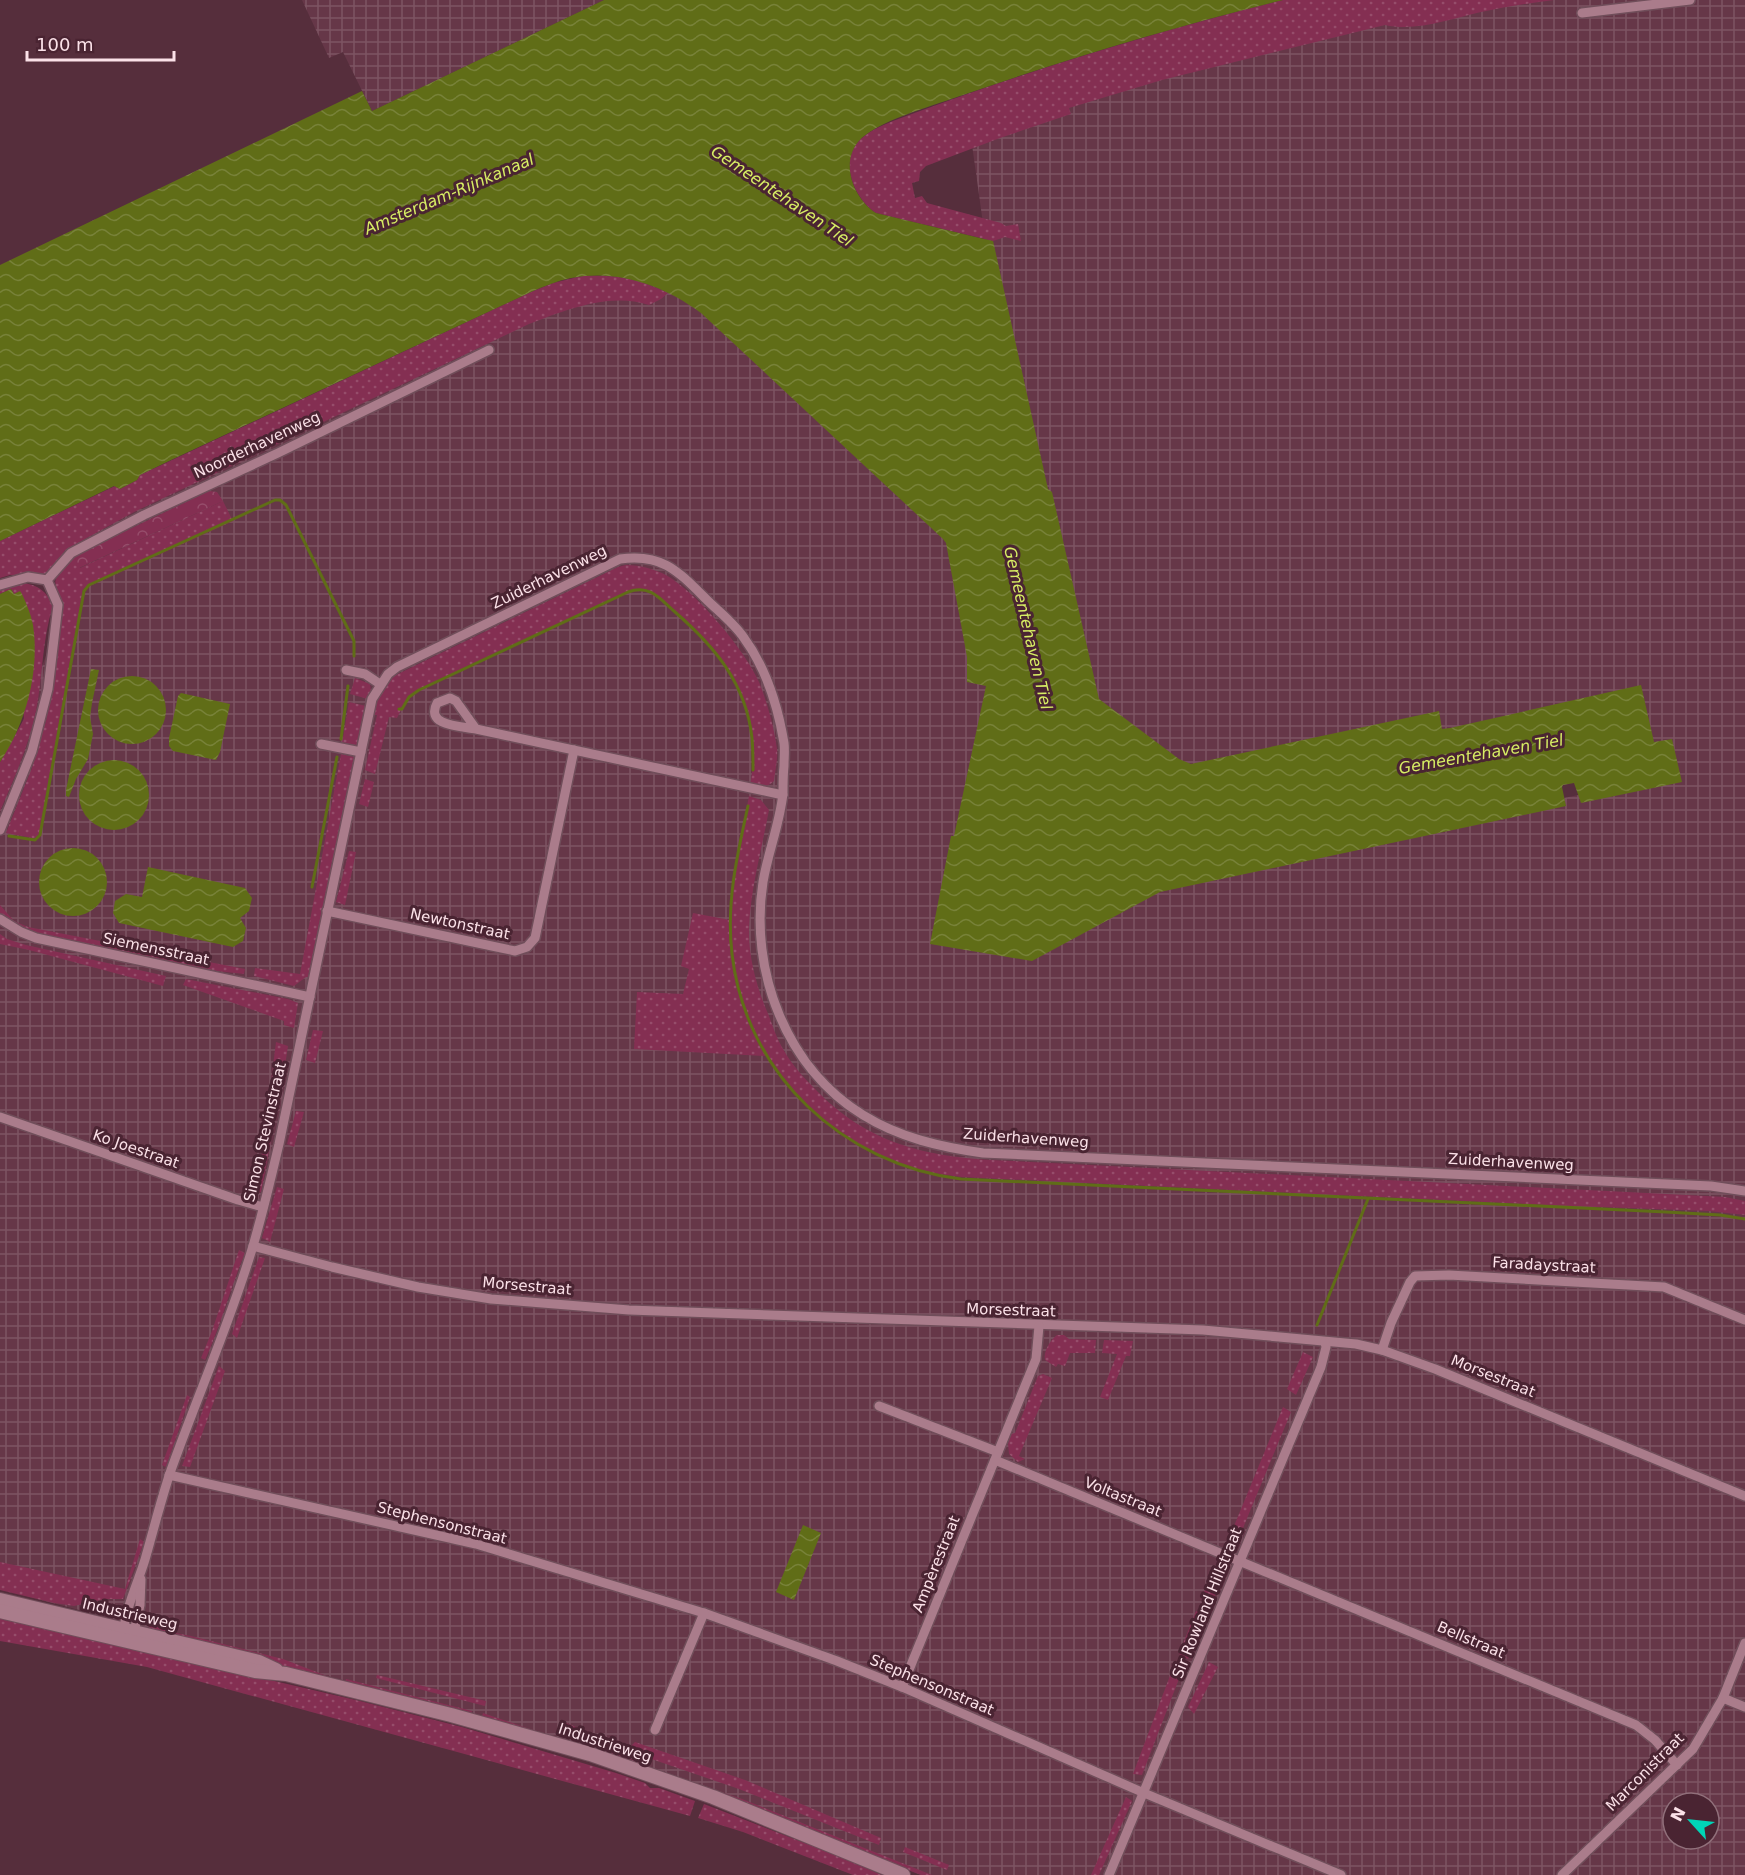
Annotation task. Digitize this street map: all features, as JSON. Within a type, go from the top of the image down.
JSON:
[{"type":"main road","name":"Industrieweg","points":[[0,1600],[255,1671],[286,1674],[451,1715],[590,1754],[713,1797],[903,1875]]},
{"type":"main road","name":"Industrieweg","points":[[0,1611],[128,1634]]},
{"type":"street","points":[[1582,13],[1690,0]]},
{"type":"street","name":"Noorderhavenweg","points":[[47,580],[71,553],[144,515],[278,453],[489,350]]},
{"type":"street","name":"Zuiderhavenweg","points":[[380,684],[398,667],[620,560],[636,557],[655,559],[687,580],[744,637],[764,672],[773,695],[784,746],[783,795],[763,883],[761,920],[763,962],[773,1000],[787,1034],[811,1069],[839,1097],[863,1115],[893,1131],[946,1148],[983,1152],[1711,1186],[1745,1191]]},
{"type":"street","points":[[0,585],[28,578],[47,580],[58,605],[48,689],[32,751],[0,830]]},
{"type":"street","points":[[346,670],[365,674],[380,684]]},
{"type":"street","name":"Simon Stevinstraat","points":[[128,1634],[141,1593],[141,1576],[169,1475],[234,1301],[264,1207],[372,699],[380,684]]},
{"type":"street","points":[[476,729],[456,701],[450,698],[437,703],[434,715],[444,723],[783,795]]},
{"type":"street","points":[[321,744],[361,753]]},
{"type":"street","name":"Newtonstraat","points":[[327,911],[515,951],[527,947],[535,938],[574,750]]},
{"type":"street","name":"Siemensstraat","points":[[0,919],[36,938],[309,998]]},
{"type":"street","name":"Ko Joestraat","points":[[0,1117],[264,1207]]},
{"type":"street","name":"Morsestraat","points":[[253,1246],[409,1285],[491,1299],[629,1310],[1203,1330],[1356,1344],[1382,1350],[1435,1369],[1745,1496]]},
{"type":"street","name":"Faradaystraat","points":[[1382,1350],[1391,1323],[1415,1276],[1449,1275],[1664,1287],[1745,1320]]},
{"type":"street","name":"Ampèrestraat","points":[[902,1687],[1036,1359],[1039,1326]]},
{"type":"street","name":"Sir Rowland Hillstraat","points":[[1109,1875],[1322,1367],[1325,1342]]},
{"type":"street","points":[[879,1407],[997,1456]]},
{"type":"street","name":"Voltastraat","points":[[997,1456],[1240,1561]]},
{"type":"street","name":"Stephensonstraat","points":[[169,1475],[476,1544],[704,1613],[902,1687],[1144,1793]]},
{"type":"street","name":"Bellstraat","points":[[1240,1561],[1636,1725],[1655,1740],[1677,1766]]},
{"type":"street","points":[[655,1730],[704,1613]]},
{"type":"street","name":"Marconistraat","points":[[1562,1875],[1693,1749],[1723,1698],[1745,1643]]},
{"type":"street","points":[[1723,1698],[1745,1707]]},
{"type":"street","points":[[1144,1793],[1341,1875]]},
{"type":"shaded area","points":[[302,0],[604,0],[372,111],[343,52],[329,58]]},
{"type":"shaded area","points":[[1418,0],[1745,0],[1745,1875],[921,1875],[613,1752],[0,1589],[0,785],[65,602],[55,534],[648,256],[947,528],[1158,882],[1670,776],[1438,743],[1186,771],[1094,701],[987,252],[968,116]]},
{"type":"green space","points":[[1283,0],[1554,0],[1490,10],[1421,26],[1385,25],[1162,80],[1069,108],[1071,114],[926,166],[920,172],[919,181],[912,183],[915,198],[922,196],[927,203],[1006,226],[1018,224],[1021,241],[1005,237],[993,241],[876,213],[862,199],[852,181],[850,161],[857,143],[884,125],[989,86],[1086,55]]},
{"type":"green space","points":[[582,276],[626,278],[668,293],[649,305],[619,301],[588,304],[529,324],[134,512],[65,550],[53,569],[47,573],[10,575],[0,578],[0,541],[115,486],[120,489],[137,480],[140,475],[531,292],[553,283]]},
{"type":"green space","points":[[209,491],[217,492],[223,501],[79,568],[74,557]]},
{"type":"green space","points":[[223,501],[233,521],[83,589],[40,833],[38,839],[6,833],[32,768],[46,721],[62,615],[56,585],[58,575],[74,557],[80,568]]},
{"type":"green space","points":[[626,565],[657,571],[678,583],[719,623],[743,654],[759,682],[774,732],[777,757],[774,781],[763,787],[750,786],[753,759],[751,734],[738,688],[726,667],[694,629],[650,593],[640,591],[616,597],[420,690],[406,702],[397,718],[389,717],[375,774],[365,770],[377,715],[367,714],[384,682]]},
{"type":"green space","points":[[23,583],[41,590],[48,596],[53,606],[33,724],[21,762],[0,811],[0,762],[24,719],[14,594],[11,589],[0,594],[0,590]]},
{"type":"green space","points":[[355,678],[370,684],[371,692],[368,699],[350,694]]},
{"type":"green space","points":[[349,702],[366,706],[357,745],[342,744]]},
{"type":"green space","points":[[341,754],[354,757],[308,977],[294,986],[254,976],[255,968],[300,974]]},
{"type":"green space","points":[[365,779],[374,782],[368,807],[359,804]]},
{"type":"green space","points":[[749,796],[761,800],[769,810],[754,882],[749,938],[757,984],[775,1033],[790,1061],[818,1092],[856,1123],[897,1143],[942,1155],[991,1160],[1725,1197],[1745,1201],[1745,1215],[1709,1211],[962,1177],[902,1165],[875,1154],[826,1124],[784,1082],[766,1056],[634,1049],[637,992],[683,994],[689,969],[681,966],[693,913],[730,920],[733,879]]},
{"type":"green space","points":[[349,851],[356,852],[345,905],[336,902]]},
{"type":"green space","points":[[0,905],[14,921],[28,927],[245,969],[244,974],[217,971],[28,931],[8,921],[0,913]]},
{"type":"green space","points":[[0,934],[7,939],[26,945],[166,976],[163,986],[0,944]]},
{"type":"green space","points":[[186,979],[288,999],[298,1003],[294,1028],[284,1025],[284,1021],[183,985]]},
{"type":"green space","points":[[313,1030],[323,1031],[315,1063],[306,1060]]},
{"type":"green space","points":[[276,1042],[288,1046],[281,1092],[270,1090]]},
{"type":"green space","points":[[296,1111],[304,1112],[294,1147],[287,1144]]},
{"type":"green space","points":[[267,1132],[272,1135],[261,1192],[253,1193]]},
{"type":"green space","points":[[277,1187],[284,1189],[270,1242],[262,1238]]},
{"type":"green space","points":[[239,1250],[245,1253],[205,1360],[201,1358]]},
{"type":"green space","points":[[259,1257],[265,1258],[237,1338],[232,1334]]},
{"type":"green space","points":[[1057,1335],[1064,1335],[1069,1339],[1096,1340],[1095,1353],[1070,1353],[1065,1366],[1058,1364],[1056,1367],[1045,1360],[1045,1353]]},
{"type":"green space","points":[[1104,1340],[1133,1341],[1130,1356],[1126,1356],[1108,1400],[1100,1397],[1117,1354],[1102,1353]]},
{"type":"green space","points":[[1303,1352],[1313,1357],[1296,1395],[1287,1389]]},
{"type":"green space","points":[[219,1366],[225,1371],[190,1467],[182,1466]]},
{"type":"green space","points":[[1043,1374],[1052,1378],[1019,1456],[1025,1459],[1018,1462],[1009,1454],[1008,1443],[1011,1434],[1015,1433],[1038,1376]]},
{"type":"green space","points":[[187,1395],[190,1397],[166,1467],[162,1465]]},
{"type":"green space","points":[[1283,1407],[1291,1412],[1236,1545],[1227,1543]]},
{"type":"green space","points":[[140,1539],[144,1542],[123,1599],[105,1599],[74,1606],[0,1590],[0,1562],[125,1589]]},
{"type":"green space","points":[[1219,1559],[1229,1566],[1211,1604],[1201,1599]]},
{"type":"green space","points":[[1196,1611],[1204,1614],[1188,1659],[1179,1654]]},
{"type":"green space","points":[[143,1614],[154,1618],[170,1632],[283,1659],[342,1682],[152,1631]]},
{"type":"green space","points":[[0,1617],[462,1727],[616,1773],[645,1783],[650,1788],[659,1788],[695,1801],[690,1816],[147,1667],[0,1641]]},
{"type":"green space","points":[[1209,1662],[1218,1667],[1194,1714],[1188,1707]]},
{"type":"green space","points":[[1174,1665],[1182,1671],[1142,1775],[1133,1774]]},
{"type":"green space","points":[[377,1675],[486,1701],[485,1706],[376,1678]]},
{"type":"green space","points":[[346,1679],[472,1711],[470,1716],[345,1683]]},
{"type":"green space","points":[[483,1713],[545,1734],[620,1755],[690,1783],[742,1799],[932,1875],[921,1875],[686,1785],[481,1719]]},
{"type":"green space","points":[[562,1721],[614,1741],[631,1746],[635,1742],[745,1780],[881,1838],[879,1845],[739,1789],[561,1730]]},
{"type":"green space","points":[[1126,1797],[1132,1801],[1099,1875],[1091,1875]]},
{"type":"green space","points":[[704,1804],[882,1875],[853,1875],[743,1832],[698,1818]]},
{"type":"green space","points":[[905,1847],[949,1865],[947,1870],[903,1852]]},
{"type":"water","points":[[604,0],[1283,0],[1118,45],[904,115],[866,135],[858,142],[850,160],[852,180],[856,190],[861,199],[876,213],[993,241],[1048,489],[1052,492],[1099,699],[1179,759],[1191,764],[1439,711],[1442,729],[1450,728],[1641,685],[1654,742],[1672,739],[1682,782],[1581,803],[1574,783],[1563,785],[1566,806],[1160,892],[1032,961],[930,944],[951,836],[954,836],[986,686],[967,682],[967,657],[946,543],[701,313],[656,287],[623,278],[589,276],[566,279],[541,288],[171,460],[140,475],[137,480],[120,489],[114,486],[0,541],[0,265],[362,91],[372,111]]},
{"type":"water","points":[[11,589],[14,594],[20,591],[30,613],[35,643],[34,660],[24,714],[0,762],[0,594]]},
{"type":"water","points":[[91,669],[99,670],[90,717],[93,734],[88,759],[69,797],[66,796],[66,790]]},
{"type":"water","points":[[125,676],[139,676],[151,681],[161,691],[166,710],[161,729],[151,739],[139,744],[125,744],[113,739],[103,729],[98,717],[98,703],[103,691],[113,681]]},
{"type":"water","points":[[181,693],[230,704],[220,752],[216,760],[173,751],[169,746],[178,696]]},
{"type":"water","points":[[114,760],[133,766],[143,776],[149,795],[143,814],[133,824],[114,830],[95,824],[85,814],[79,795],[85,776],[95,766]]},
{"type":"water","points":[[66,848],[80,848],[92,853],[102,863],[107,882],[102,901],[92,911],[80,916],[66,916],[54,911],[44,901],[39,889],[39,875],[44,863],[54,853]]},
{"type":"water","points":[[148,867],[245,888],[252,898],[249,911],[240,918],[246,928],[243,941],[233,947],[119,923],[113,913],[115,901],[126,894],[142,897]]},
{"type":"water","points":[[803,1525],[821,1533],[794,1600],[776,1592]]},
{"type":"waterway","points":[[9,836],[35,840],[40,835],[84,591],[89,585],[275,500],[280,500],[286,505],[354,641],[354,656]]},
{"type":"waterway","points":[[399,709],[402,709],[409,697],[419,690],[628,592],[649,591],[703,638],[726,667],[743,700],[749,718],[753,770]]},
{"type":"waterway","points":[[341,739],[348,686]]},
{"type":"waterway","points":[[312,887],[337,757]]},
{"type":"waterway","points":[[748,806],[737,861],[730,916],[732,954],[741,998],[757,1038],[779,1074],[808,1106],[840,1133],[877,1155],[918,1170],[961,1179],[1666,1212],[1745,1219]]},
{"type":"waterway","points":[[1317,1325],[1368,1199]]},
{"type":"water label","name":"Amsterdam-Rijnkanaal","points":[[449,194]]},
{"type":"water label","name":"Gemeentehaven Tiel","points":[[782,196]]},
{"type":"water label","name":"Gemeentehaven Tiel","points":[[1028,628]]},
{"type":"water label","name":"Gemeentehaven Tiel","points":[[1481,754]]}]
